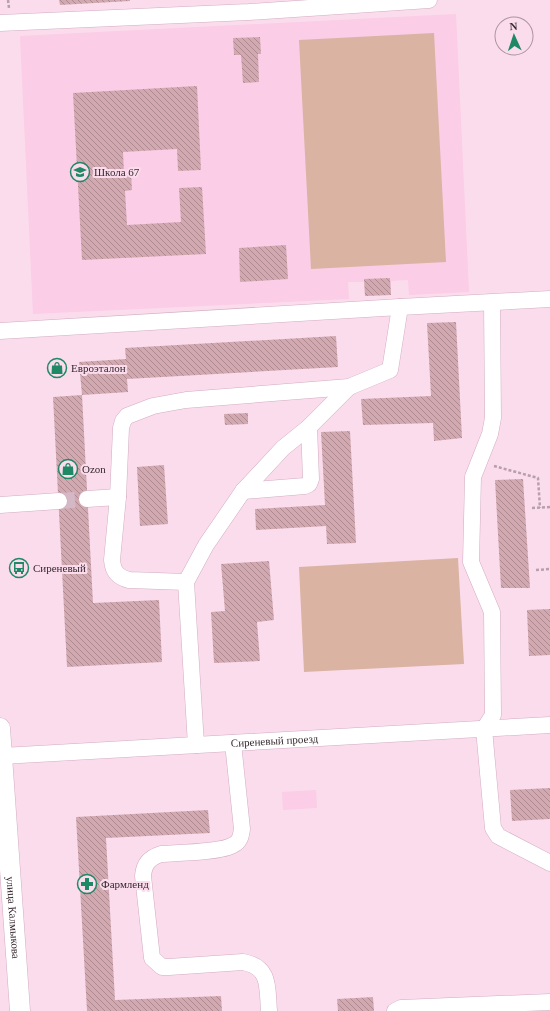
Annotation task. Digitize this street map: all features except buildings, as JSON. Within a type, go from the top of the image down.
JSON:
[{"type":"main road","name":"улица Калмыкова","points":[[0,728],[20,1011]]},
{"type":"street","points":[[0,23],[249,6],[429,0]]},
{"type":"street","points":[[0,331],[550,299]]},
{"type":"street","points":[[492,303],[492,426],[473,478],[471,562],[492,616],[493,715],[484,729],[493,830],[498,836],[550,863]]},
{"type":"street","points":[[186,582],[129,580],[116,574],[113,567],[112,560],[118,497],[122,421],[133,412],[153,406],[186,400],[349,387],[390,370],[400,307]]},
{"type":"street","points":[[196,745],[186,582],[206,545],[243,491],[283,448],[309,427],[349,387]]},
{"type":"street","points":[[243,491],[305,486],[310,484],[309,427]]},
{"type":"street","points":[[87,499],[118,497]]},
{"type":"street","points":[[0,505],[59,501]]},
{"type":"street","name":"Сиреневый проезд","points":[[1,756],[550,725]]},
{"type":"street","points":[[233,743],[241,836],[238,842],[226,848],[161,854],[154,856],[147,862],[144,868],[143,876],[150,951],[156,963],[169,967],[243,962],[252,964],[259,968],[265,976],[269,1011]]},
{"type":"street","points":[[395,1011],[401,1008],[550,1002]]},
{"type":"path","points":[[478,461],[538,478],[540,508]]},
{"type":"path","points":[[532,508],[550,507]]},
{"type":"path","points":[[536,570],[550,569]]},
{"type":"shaded area","points":[[456,14],[469,292],[409,295],[408,280],[391,281],[391,295],[365,296],[364,282],[348,282],[349,299],[33,314],[20,36]]},
{"type":"shaded area","points":[[434,33],[446,262],[311,269],[299,40]]},
{"type":"shaded area","points":[[458,558],[464,664],[304,672],[299,567]]},
{"type":"shaded area","points":[[316,790],[317,808],[283,810],[282,792]]},
{"type":"tunnel","points":[[59,501],[87,499]]},
{"type":"place","name":"Школа 67","points":[[80,172]]},
{"type":"place","name":"Евроэталон","points":[[57,368]]},
{"type":"place","name":"Ozon","points":[[68,469]]},
{"type":"place","name":"Сиреневый","points":[[19,568]]},
{"type":"place","name":"Фармленд","points":[[87,884]]}]
